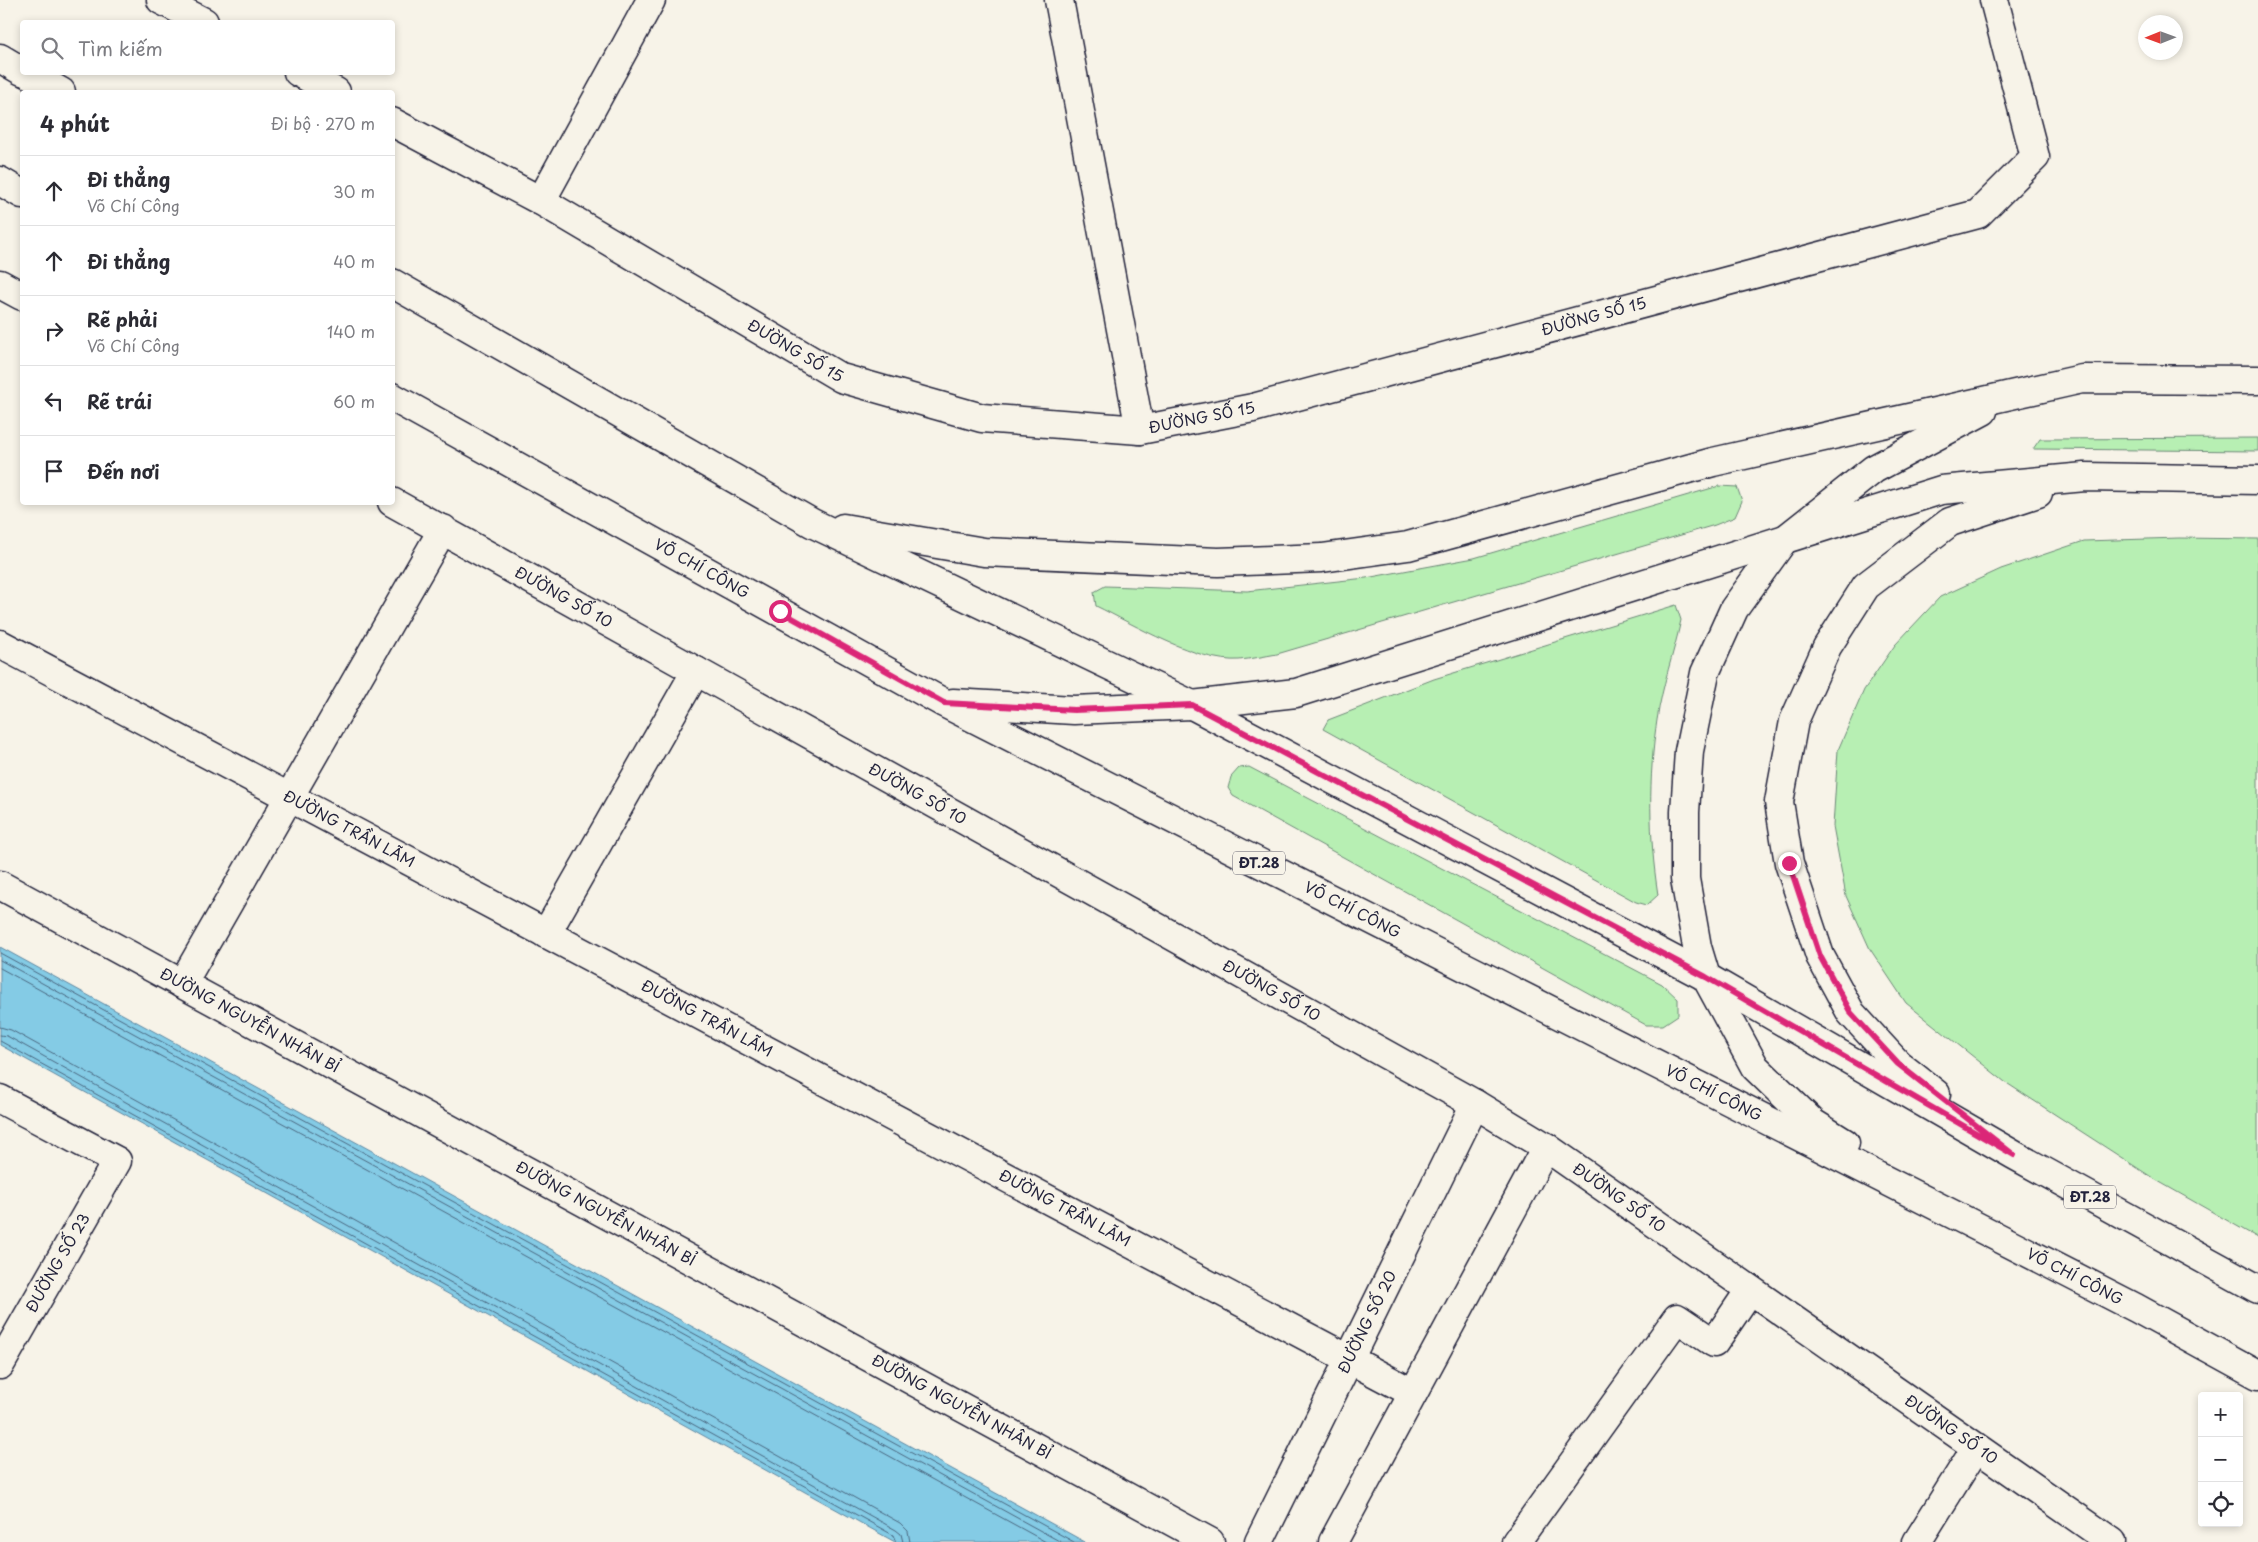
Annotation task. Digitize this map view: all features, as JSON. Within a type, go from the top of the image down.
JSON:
[{"type":"street","points":[[161,0],[200,20]]},
{"type":"street","points":[[541,201],[651,0]]},
{"type":"street","points":[[1059,0],[1140,430]]},
{"type":"street","name":"ĐƯỜNG SỐ 15","points":[[395,124],[541,201],[841,378],[982,418],[1140,430],[1253,408],[1978,214],[2035,157],[1994,0]]},
{"type":"street","points":[[0,58],[20,69]]},
{"type":"street","points":[[31,75],[58,90]]},
{"type":"street","points":[[304,75],[332,90]]},
{"type":"street","points":[[0,181],[20,193]]},
{"type":"street","points":[[0,284],[20,295]]},
{"type":"street","name":"ĐT.28","points":[[395,285],[812,523],[1192,705],[1706,977],[2014,1155],[2258,1289]]},
{"type":"street","points":[[1972,1224],[1813,1123],[1755,1067],[1706,977],[1697,947],[1685,879],[1685,812],[1689,751],[1705,673],[1734,609],[1782,541],[1874,469],[1990,406],[2082,379]]},
{"type":"street","points":[[812,523],[984,552],[1218,562],[1322,558],[1408,546],[1713,462],[2082,379],[2258,380]]},
{"type":"street","name":"VÕ CHÍ CÔNG","points":[[395,400],[944,703],[1972,1224],[2136,1308],[2258,1375]]},
{"type":"street","points":[[2014,1155],[1898,1064],[1851,1013],[1820,956],[1789,863],[1779,802],[1794,721],[1827,647],[1866,586],[1950,522],[2085,477]]},
{"type":"street","points":[[944,703],[1074,710],[1192,705],[1296,693],[1941,490],[2085,477],[2258,480]]},
{"type":"street","name":"ĐƯỜNG SỐ 10","points":[[395,504],[1476,1104],[1546,1147],[2112,1542]]},
{"type":"street","points":[[182,984],[443,530]]},
{"type":"street","name":"ĐƯỜNG TRẦN LÃM","points":[[0,644],[1413,1393]]},
{"type":"street","points":[[546,934],[696,671]]},
{"type":"street","name":"ĐƯỜNG NGUYỄN NHÂN BỈ","points":[[0,885],[1210,1542]]},
{"type":"street","name":"ĐƯỜNG SỐ 23","points":[[0,1099],[117,1161],[0,1365]]},
{"type":"street","name":"ĐƯỜNG SỐ 20","points":[[1259,1542],[1476,1104]]},
{"type":"street","points":[[1333,1542],[1546,1147]]},
{"type":"street","points":[[1516,1542],[1677,1318],[1714,1342],[1750,1290]]},
{"type":"street","points":[[1917,1542],[1976,1448]]},
{"type":"green space","points":[[2258,438],[2258,451],[2033,449],[2040,439]]},
{"type":"green space","points":[[1719,486],[1737,487],[1742,501],[1735,517],[1715,525],[1277,654],[1239,660],[1205,655],[1166,641],[1096,606],[1094,592],[1105,586],[1247,591],[1366,578],[1474,558]]},
{"type":"green space","points":[[2179,538],[2258,539],[2258,1238],[2156,1180],[2005,1082],[1906,1003],[1870,949],[1846,896],[1833,826],[1838,750],[1864,690],[1895,645],[1940,597],[2001,569],[2084,541]]},
{"type":"green space","points":[[1676,605],[1681,620],[1659,707],[1652,764],[1651,829],[1658,895],[1647,905],[1636,902],[1323,729],[1328,720],[1434,679]]},
{"type":"green space","points":[[1249,767],[1662,984],[1678,999],[1678,1015],[1663,1025],[1646,1025],[1233,796],[1228,788],[1231,777],[1239,768]]},
{"type":"water","points":[[0,947],[1085,1542],[895,1542],[0,1045]]},
{"type":"route","points":[[780,611],[944,703],[1074,710],[1192,705],[1706,977],[2014,1155],[1898,1064],[1851,1013],[1820,956],[1789,863]]}]
